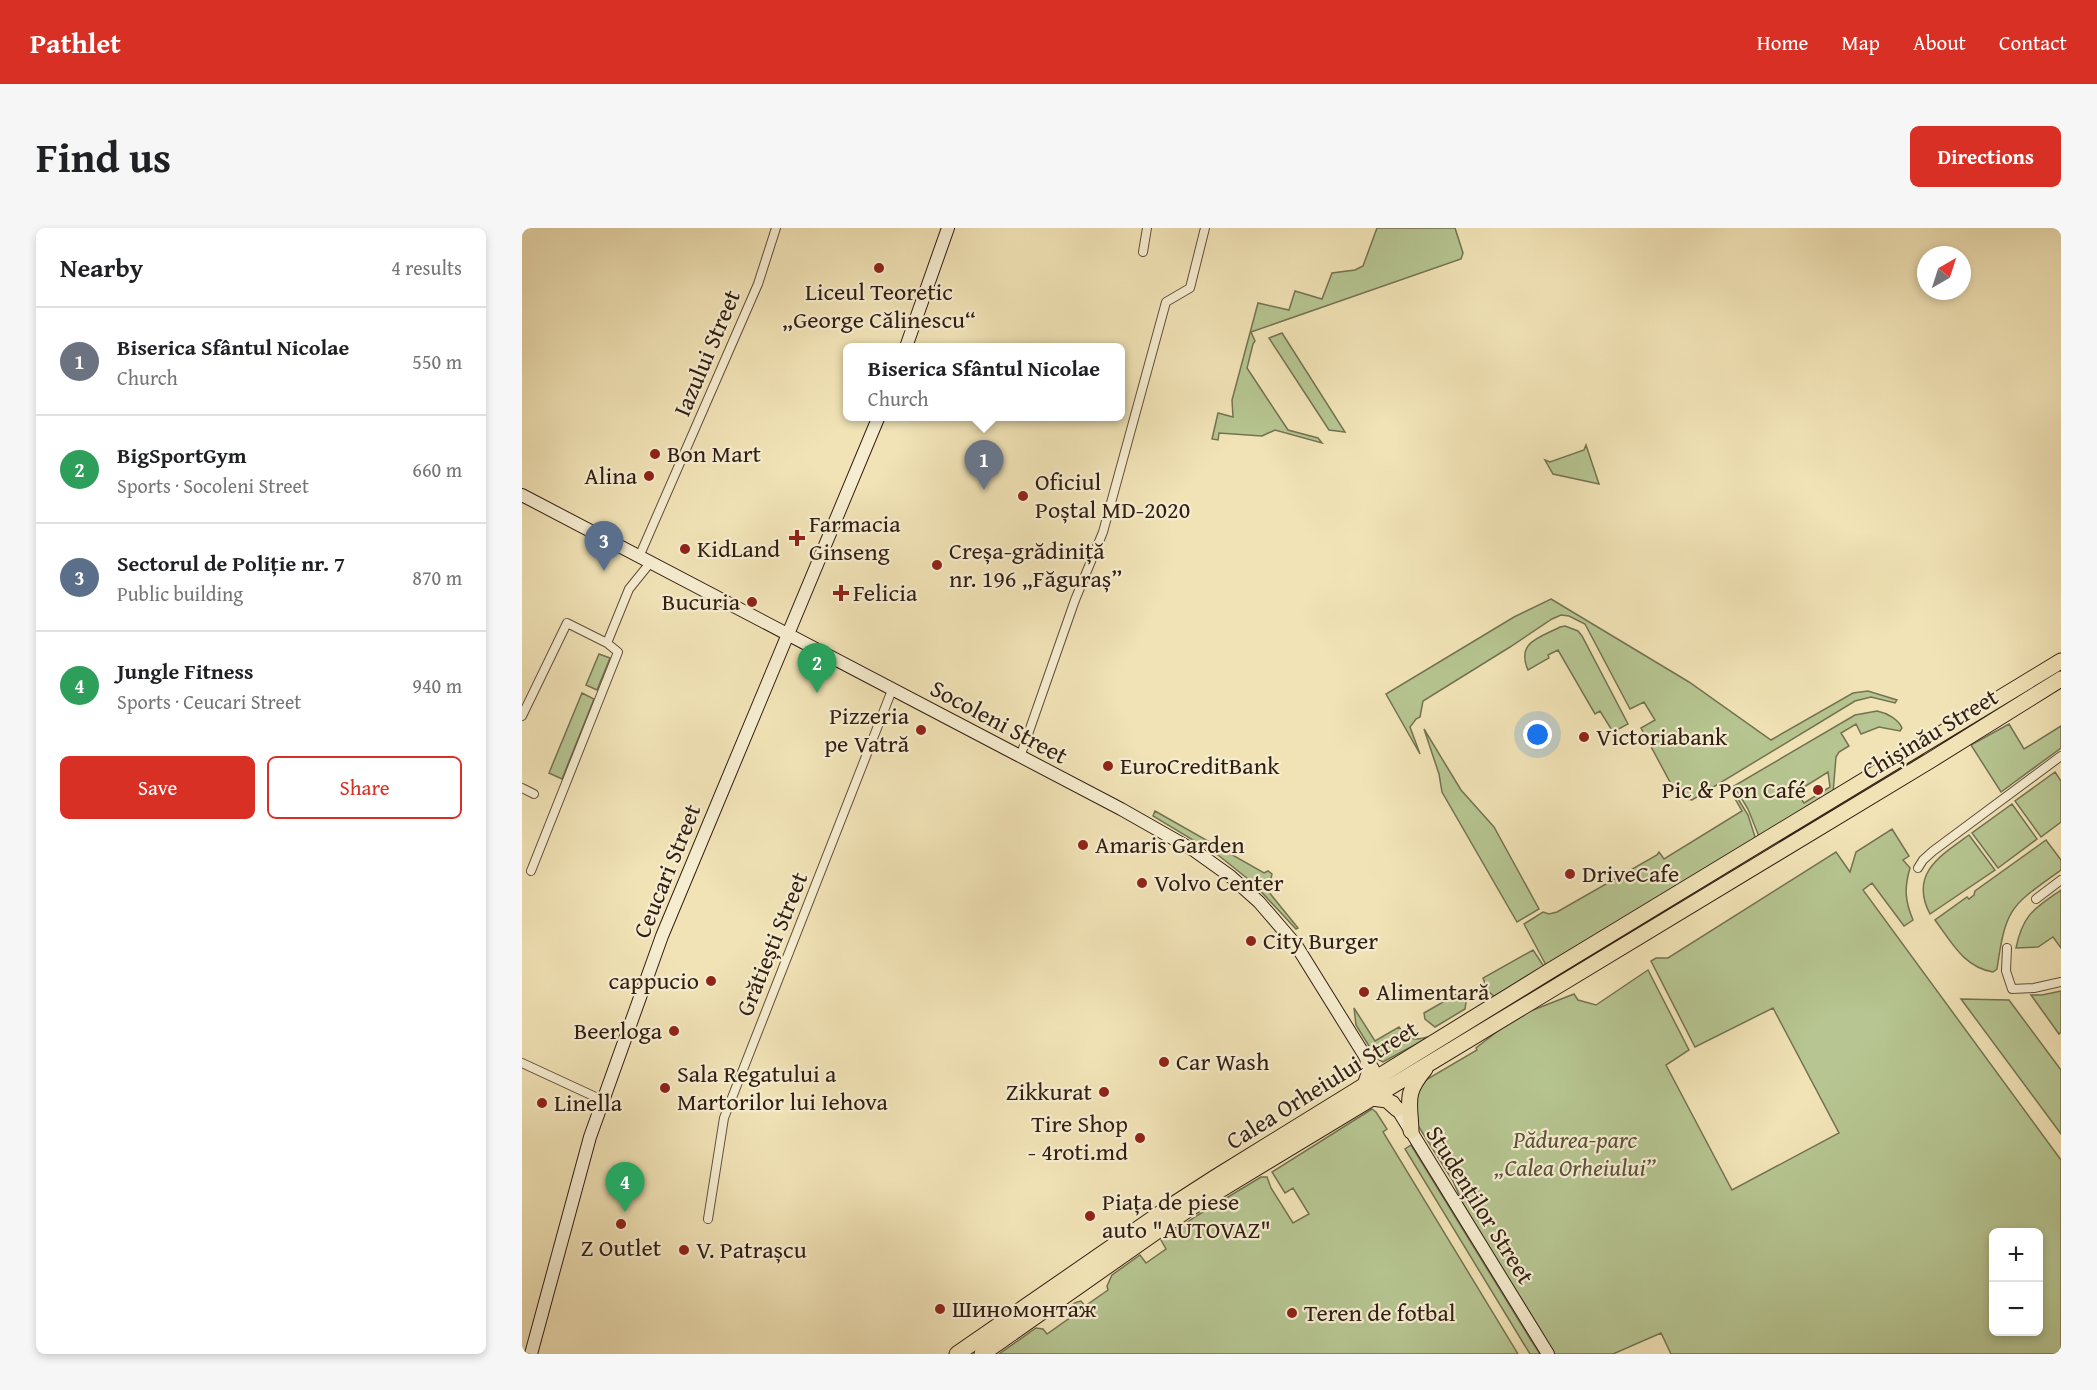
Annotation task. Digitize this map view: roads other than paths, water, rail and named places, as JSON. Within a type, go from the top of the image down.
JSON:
[{"type":"highway","name":"Chișinău Street","points":[[1812,812],[2061,661]]},
{"type":"highway","name":"Chișinău Street","points":[[1822,826],[2061,679]]},
{"type":"highway","points":[[1928,741],[1931,760]]},
{"type":"highway","name":"Calea Orheiului Street","points":[[982,1354],[1051,1297],[1171,1206],[1375,1087],[1606,937],[1812,812]]},
{"type":"highway","name":"Calea Orheiului Street","points":[[1375,1087],[1433,1060],[1822,826]]},
{"type":"highway","points":[[1606,937],[1614,951]]},
{"type":"highway","points":[[1411,1131],[1410,1090],[1433,1060]]},
{"type":"highway","points":[[1368,1062],[1375,1087],[1397,1109]]},
{"type":"highway","name":"Calea Orheiului Street","points":[[957,1354],[1051,1297]]},
{"type":"main road","points":[[908,343],[948,228]]},
{"type":"main road","name":"Ceucari Street","points":[[531,1354],[560,1242],[602,1100],[664,929],[877,421]]},
{"type":"main road","name":"Socoleni Street","points":[[522,495],[1172,837],[1215,864],[1272,915],[1296,945],[1368,1062]]},
{"type":"main road","name":"Studenților Street","points":[[1397,1109],[1548,1354]]},
{"type":"street","name":"Iazului Street","points":[[607,644],[629,589],[645,560],[758,284],[776,228]]},
{"type":"street","points":[[1143,252],[1148,228]]},
{"type":"street","points":[[1020,757],[1075,600],[1103,532],[1166,302],[1190,288],[1205,228]]},
{"type":"street","points":[[522,716],[567,623],[618,652],[531,871]]},
{"type":"street","name":"Grătiești Street","points":[[708,1219],[724,1118],[892,690]]},
{"type":"street","points":[[1918,868],[1933,851],[2061,756]]},
{"type":"street","points":[[522,788],[534,794]]},
{"type":"street","points":[[2036,898],[2061,880]]},
{"type":"street","points":[[2007,948],[2006,971],[2012,989],[2034,988],[2061,982]]},
{"type":"street","points":[[522,1063],[602,1100]]},
{"type":"place","name":"Liceul Teoretic „George Călinescu“","points":[[879,268]]},
{"type":"place","name":"Bon Mart","points":[[655,454]]},
{"type":"place","name":"Alina","points":[[649,476]]},
{"type":"place","name":"Biserica Sfântul Nicolae","points":[[984,490]]},
{"type":"place","name":"Oficiul Poștal MD-2020","points":[[1023,496]]},
{"type":"place","name":"Farmacia Ginseng","points":[[797,538]]},
{"type":"place","name":"KidLand","points":[[685,549]]},
{"type":"place","name":"Creșa-grădiniță nr. 196 „Făguraș”","points":[[937,565]]},
{"type":"place","name":"Sectorul de Poliție nr. 7","points":[[604,571]]},
{"type":"place","name":"Felicia","points":[[841,593]]},
{"type":"place","name":"Bucuria","points":[[752,602]]},
{"type":"place","name":"BigSportGym","points":[[817,693]]},
{"type":"place","name":"Pizzeria pe Vatră","points":[[921,730]]},
{"type":"place","name":"Victoriabank","points":[[1584,737]]},
{"type":"place","name":"EuroCreditBank","points":[[1108,766]]},
{"type":"place","name":"Pic & Pon Café","points":[[1818,790]]},
{"type":"place","name":"Amaris Garden","points":[[1083,845]]},
{"type":"place","name":"DriveCafe","points":[[1570,874]]},
{"type":"place","name":"Volvo Center","points":[[1142,883]]},
{"type":"place","name":"City Burger","points":[[1251,941]]},
{"type":"place","name":"cappucio","points":[[711,981]]},
{"type":"place","name":"Alimentară","points":[[1364,992]]},
{"type":"place","name":"Beerloga","points":[[674,1031]]},
{"type":"place","name":"Car Wash","points":[[1164,1062]]},
{"type":"place","name":"Sala Regatului a Martorilor lui Iehova","points":[[665,1088]]},
{"type":"place","name":"Zikkurat","points":[[1104,1092]]},
{"type":"place","name":"Linella","points":[[542,1103]]},
{"type":"place","name":"Tire Shop - 4roti.md","points":[[1140,1138]]},
{"type":"place","name":"Jungle Fitness","points":[[625,1212]]},
{"type":"place","name":"Piața de piese auto \"AUTOVAZ\"","points":[[1090,1216]]},
{"type":"place","name":"Z Outlet","points":[[621,1224]]},
{"type":"place","name":"V. Patrașcu","points":[[684,1250]]},
{"type":"place","name":"Шиномонтаж","points":[[940,1309]]},
{"type":"place","name":"Teren de fotbal","points":[[1292,1313]]},
{"type":"park label","name":"Pădurea-parc „Calea Orheiului”","points":[[1575,1154]]}]
